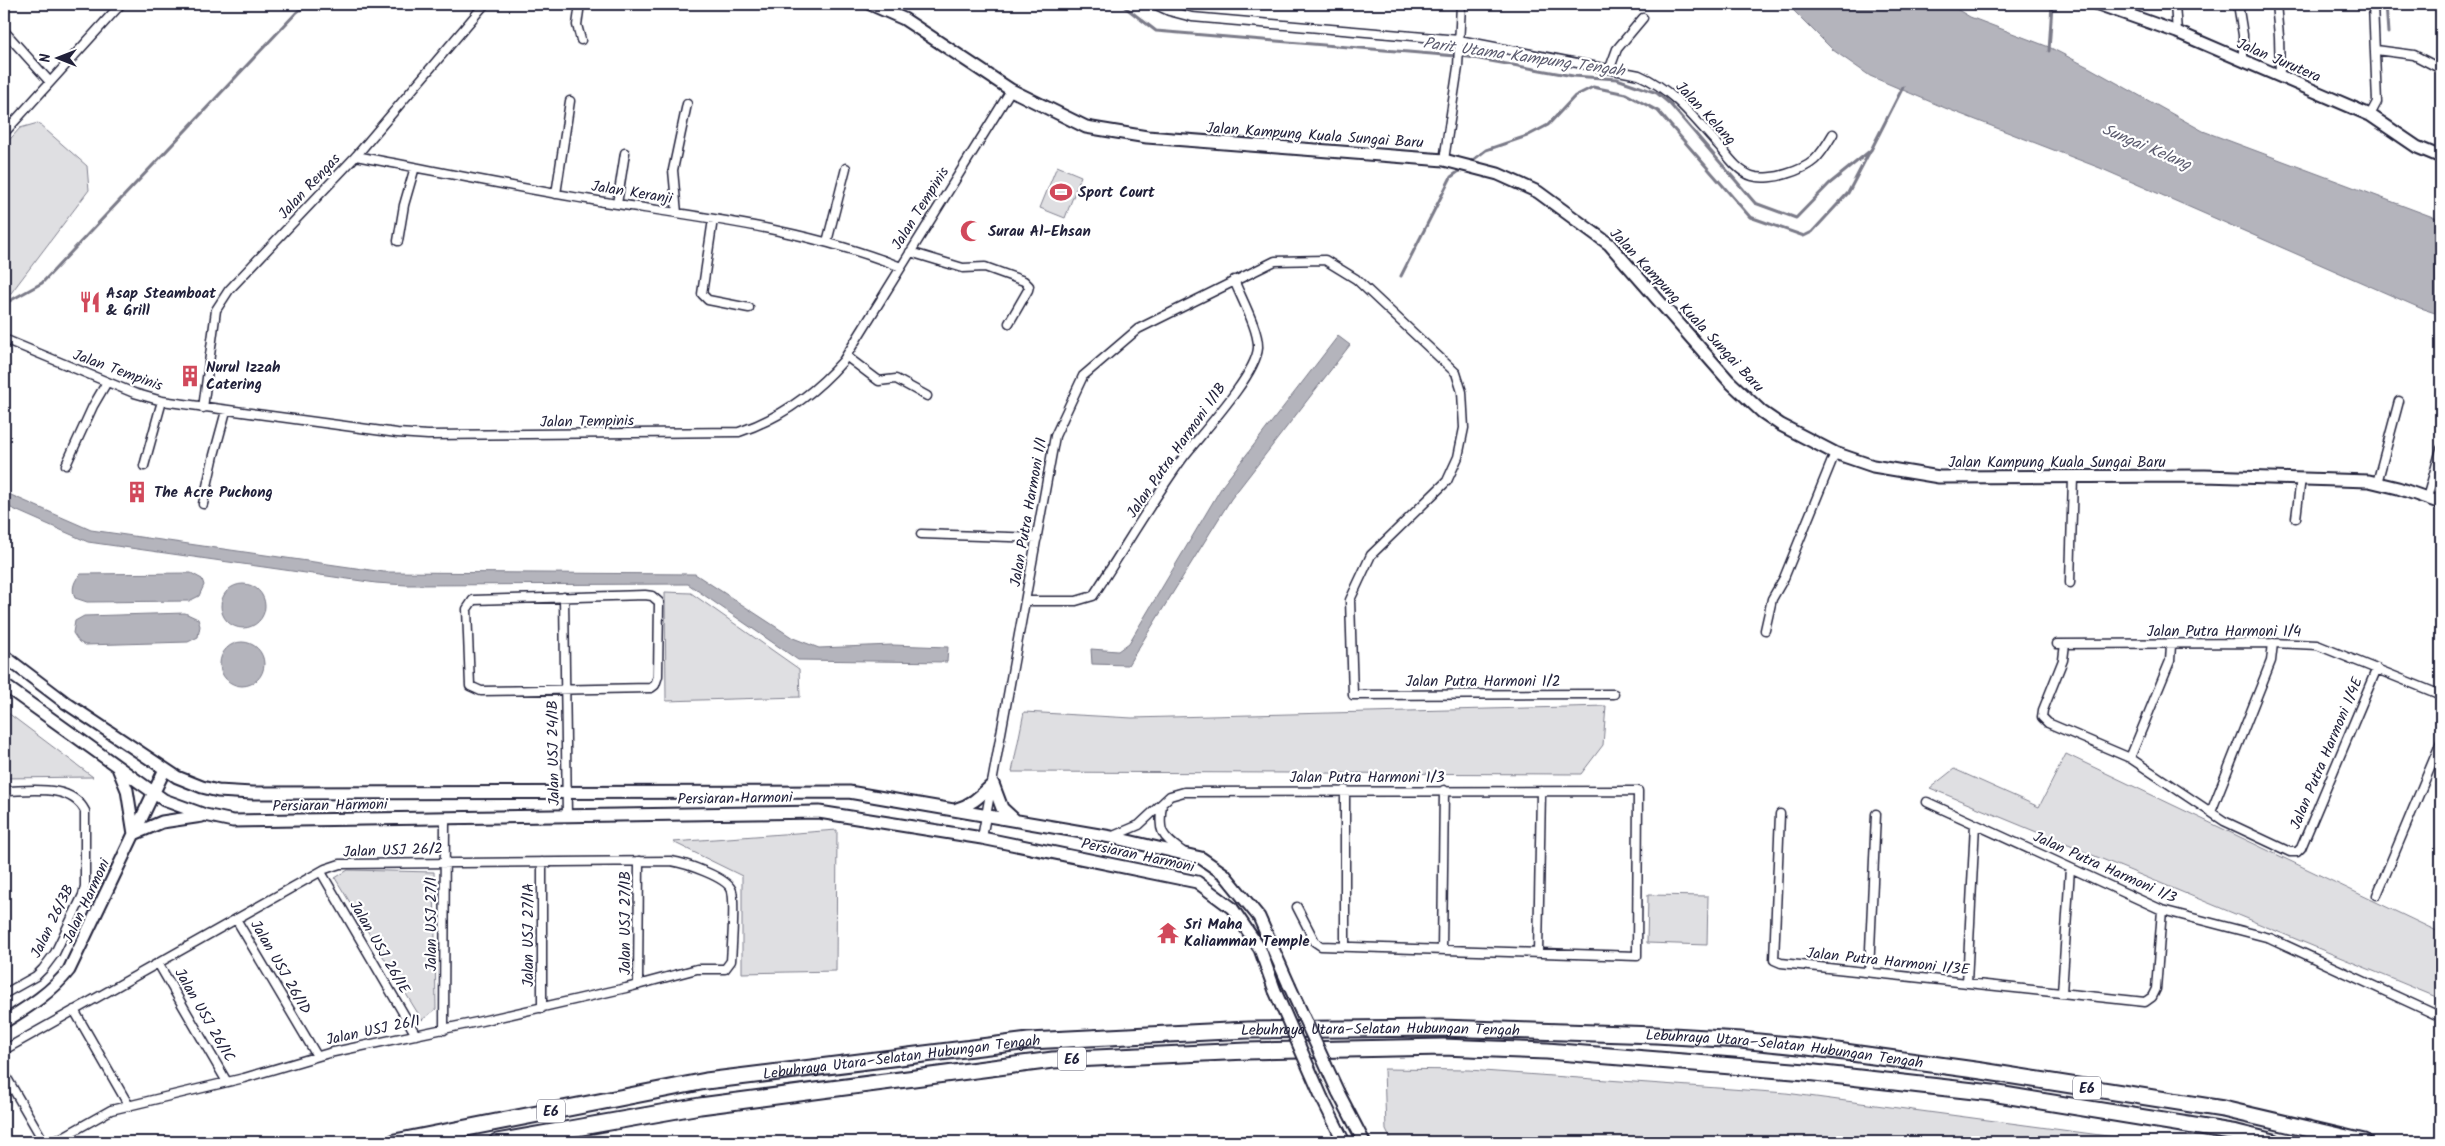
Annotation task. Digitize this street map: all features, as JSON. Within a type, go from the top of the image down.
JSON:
[{"type":"highway","name":"Lebuhraya Utara–Selatan Hubungan Tengah","points":[[395,1142],[706,1081],[1029,1041],[1248,1030],[1440,1028],[1656,1035],[1740,1040],[1808,1048],[1982,1071],[2223,1109],[2364,1142]]},
{"type":"highway","name":"Lebuhraya Utara–Selatan Hubungan Tengah","points":[[497,1142],[700,1106],[1053,1060],[1247,1051],[1443,1047],[1653,1058],[1806,1072],[1992,1093],[2237,1134],[2274,1142]]},
{"type":"main road","name":"Jalan Kampung Kuala Sungai Baru","points":[[870,4],[904,20],[1011,90],[1086,127],[1147,137],[1444,160],[1466,164],[1498,174],[1538,192],[1602,239],[1750,401],[1781,425],[1835,453],[1873,466],[1939,477],[2301,478],[2377,483],[2441,503]]},
{"type":"main road","name":"Jalan Jurutera","points":[[2098,4],[2111,6],[2177,32],[2370,115],[2417,147],[2441,156]]},
{"type":"main road","name":"Persiaran Harmoni","points":[[4,656],[66,703],[177,777],[202,787],[237,793],[849,792],[1111,837],[1201,858],[1224,874],[1259,917],[1338,1092],[1364,1142]]},
{"type":"main road","name":"Persiaran Harmoni","points":[[4,685],[153,792],[176,806],[205,816],[233,821],[819,812],[982,838],[1197,882],[1232,908],[1260,949],[1275,991],[1322,1098],[1344,1142]]},
{"type":"main road","points":[[118,767],[127,790],[134,834],[162,822],[205,816]]},
{"type":"main road","name":"Jalan Harmoni","points":[[4,1022],[41,998],[57,985],[69,970],[80,952],[165,769]]},
{"type":"main road","points":[[951,810],[969,805],[993,784],[1002,808],[1015,820]]},
{"type":"street","points":[[4,133],[121,4]]},
{"type":"street","name":"Jalan Rengas","points":[[203,408],[216,310],[229,290],[356,156],[485,4]]},
{"type":"street","points":[[580,4],[577,25],[581,40]]},
{"type":"street","name":"Jalan Kelang","points":[[1154,4],[1169,11],[1192,17],[1460,44],[1610,68],[1639,75],[1656,82],[1675,98],[1737,166],[1752,176],[1780,176],[1806,168],[1821,156],[1833,134]]},
{"type":"street","points":[[1444,160],[1458,68],[1461,4]]},
{"type":"street","points":[[2175,4],[2177,32]]},
{"type":"street","points":[[2238,4],[2243,35],[2242,61]]},
{"type":"street","points":[[2276,4],[2280,77]]},
{"type":"street","points":[[2370,115],[2377,102],[2374,4]]},
{"type":"street","points":[[1610,68],[1617,49],[1643,18]]},
{"type":"street","points":[[5,32],[50,82]]},
{"type":"street","points":[[2376,50],[2414,55],[2441,69]]},
{"type":"street","name":"Jalan Tempinis","points":[[4,339],[134,393],[162,401],[397,433],[428,435],[739,432],[773,419],[806,398],[821,386],[846,356],[1011,90]]},
{"type":"street","points":[[556,194],[570,101]]},
{"type":"street","points":[[677,213],[673,170],[687,104]]},
{"type":"street","points":[[617,204],[625,153]]},
{"type":"street","name":"Jalan Keranji","points":[[356,156],[556,194],[771,228],[868,254],[901,267]]},
{"type":"street","points":[[398,241],[404,205],[414,167]]},
{"type":"street","points":[[827,242],[846,168]]},
{"type":"street","points":[[713,219],[702,294],[708,300],[749,308]]},
{"type":"street","points":[[910,252],[964,268],[985,267],[1024,281],[1029,286],[1028,290],[1009,323]]},
{"type":"street","name":"Jalan Putra Harmoni 1/1","points":[[982,838],[1055,436],[1083,376],[1138,329],[1275,261],[1325,260],[1356,279],[1456,374],[1462,392],[1464,428],[1458,457],[1448,481],[1371,555],[1350,600],[1353,695]]},
{"type":"street","name":"Jalan Putra Harmoni 1/1B","points":[[1026,601],[1076,601],[1093,596],[1185,456],[1221,410],[1254,363],[1258,347],[1254,330],[1234,280]]},
{"type":"street","points":[[846,356],[879,381],[896,378],[927,396]]},
{"type":"street","points":[[66,465],[93,406],[107,382]]},
{"type":"street","points":[[144,466],[162,401]]},
{"type":"street","points":[[2377,483],[2398,401]]},
{"type":"street","points":[[204,504],[214,455],[226,411]]},
{"type":"street","points":[[2428,498],[2441,449]]},
{"type":"street","points":[[1765,630],[1772,599],[1784,578],[1835,453]]},
{"type":"street","points":[[2070,583],[2073,477]]},
{"type":"street","points":[[2296,518],[2301,478]]},
{"type":"street","points":[[921,534],[1037,538]]},
{"type":"street","points":[[645,595],[652,596],[659,602],[658,676],[655,685],[651,688],[566,690],[481,692],[470,686],[468,681],[467,609],[473,600],[645,595]]},
{"type":"street","name":"Jalan USJ 24/1B","points":[[564,597],[568,816]]},
{"type":"street","points":[[2171,644],[2170,661],[2130,758],[2211,812],[2271,661],[2273,643]]},
{"type":"street","name":"Jalan Putra Harmoni 1/4","points":[[2130,758],[2048,723],[2042,717],[2063,660],[2061,644],[2273,643],[2317,645],[2441,695]]},
{"type":"street","name":"Jalan Putra Harmoni 1/4E","points":[[2211,812],[2290,852],[2297,852],[2301,848],[2377,668]]},
{"type":"street","name":"Jalan Putra Harmoni 1/2","points":[[1353,695],[1614,694]]},
{"type":"street","points":[[2377,894],[2441,742]]},
{"type":"street","points":[[1345,790],[1345,946]]},
{"type":"street","name":"Jalan Putra Harmoni 1/3","points":[[1111,837],[1139,825],[1170,796],[1184,792],[1345,790],[1638,791],[1637,956],[1538,953]]},
{"type":"street","points":[[1442,950],[1444,790]]},
{"type":"street","name":"Jalan 26/3B","points":[[4,791],[60,792],[76,800],[85,811],[85,880],[83,895],[55,953],[43,969],[36,976],[4,994]]},
{"type":"street","points":[[1297,907],[1315,942],[1321,946],[1538,953],[1541,791]]},
{"type":"street","name":"Jalan Putra Harmoni 1/3","points":[[1927,802],[2162,910],[2270,938],[2441,1016]]},
{"type":"street","name":"Persiaran Harmoni","points":[[1162,804],[1160,832],[1167,841],[1187,855]]},
{"type":"street","name":"Jalan Putra Harmoni 1/3E","points":[[1780,814],[1774,960],[1781,963],[2145,1002],[2156,989],[2162,910]]},
{"type":"street","points":[[1869,972],[1876,814]]},
{"type":"street","name":"Jalan USJ 27/1","points":[[444,1030],[445,818]]},
{"type":"street","points":[[1967,983],[1975,824]]},
{"type":"street","name":"Jalan USJ 27/1B","points":[[638,985],[639,861]]},
{"type":"street","name":"Jalan USJ 27/1A","points":[[542,862],[542,1008]]},
{"type":"street","name":"Jalan USJ 26/2","points":[[4,1050],[158,962],[321,872],[340,864],[682,862],[724,882],[732,892],[732,961],[725,969],[706,969]]},
{"type":"street","points":[[2062,993],[2070,868]]},
{"type":"street","name":"Jalan USJ 26/1E","points":[[321,872],[416,1035]]},
{"type":"street","name":"Jalan USJ 26/1D","points":[[236,919],[317,1056]]},
{"type":"street","name":"Jalan USJ 26/1C","points":[[158,962],[227,1082]]},
{"type":"street","name":"Jalan USJ 26/1","points":[[54,1142],[104,1113],[128,1106],[227,1082],[317,1056],[444,1030],[706,969]]},
{"type":"street","points":[[74,1010],[128,1106]]},
{"type":"street","points":[[4,1073],[44,1142]]},
{"type":"shaded area","points":[[38,123],[87,166],[89,190],[8,297],[4,294],[4,146],[20,128]]},
{"type":"shaded area","name":"Sport Court","points":[[1057,166],[1081,176],[1065,218],[1040,208]]},
{"type":"shaded area","points":[[665,592],[691,593],[799,669],[800,697],[666,701]]},
{"type":"shaded area","points":[[1606,706],[1603,745],[1581,774],[1012,772],[1024,712],[1132,718]]},
{"type":"shaded area","points":[[4,710],[8,713],[93,777],[4,778]]},
{"type":"shaded area","points":[[2066,754],[2441,933],[2441,999],[1930,788],[1954,769],[2039,807]]},
{"type":"shaded area","points":[[837,830],[836,971],[742,973],[742,876],[673,842]]},
{"type":"shaded area","points":[[348,870],[434,872],[436,1009],[422,1020],[335,878]]},
{"type":"shaded area","points":[[1648,895],[1708,896],[1707,945],[1647,943]]},
{"type":"shaded area","points":[[1384,1069],[1469,1070],[1786,1093],[2152,1142],[1392,1142],[1386,1130]]},
{"type":"water","name":"Sungai Kelang","points":[[1787,4],[1948,4],[1970,17],[2049,47],[2203,131],[2441,220],[2441,315],[2420,308],[2100,168],[1945,108],[1870,76],[1833,50]]},
{"type":"water","points":[[1338,336],[1350,345],[1231,499],[1128,665],[1092,664],[1091,649],[1118,651],[1129,643],[1223,485]]},
{"type":"water","points":[[4,492],[91,530],[384,572],[695,574],[793,638],[819,648],[892,645],[948,647],[947,662],[798,660],[688,584],[406,585],[376,583],[88,542],[4,505]]},
{"type":"water","points":[[191,573],[202,579],[204,585],[199,596],[189,601],[87,602],[75,598],[73,591],[74,585],[81,574]]},
{"type":"water","points":[[247,584],[259,590],[264,597],[264,615],[259,622],[252,627],[239,628],[231,625],[224,618],[221,602],[224,594],[231,587]]},
{"type":"water","points":[[185,613],[198,619],[200,626],[198,637],[188,642],[85,645],[79,642],[73,633],[75,621],[84,616]]},
{"type":"water","points":[[238,642],[246,642],[258,648],[264,664],[258,680],[246,686],[238,686],[226,680],[220,668],[220,660],[226,648]]},
{"type":"waterway","points":[[4,304],[42,283],[297,12],[308,4]]},
{"type":"waterway","name":"Parit Utama Kampung Tengah","points":[[1121,4],[1156,31],[1468,57],[1573,76],[1617,79],[1657,93],[1670,104],[1755,203],[1796,218],[1829,184],[1871,150],[1903,87]]},
{"type":"waterway","points":[[2049,51],[2052,4]]},
{"type":"waterway","points":[[2386,4],[2388,33]]},
{"type":"waterway","points":[[1469,163],[1486,150],[1527,136],[1548,125],[1575,96],[1593,87],[1626,94],[1658,111],[1750,217],[1804,236],[1812,232],[1848,193],[1870,151]]},
{"type":"waterway","points":[[1401,276],[1451,177],[1462,169]]},
{"type":"place","name":"Sport Court","points":[[1061,192]]},
{"type":"place","name":"Surau Al-Ehsan","points":[[971,231]]},
{"type":"place","name":"Asap Steamboat & Grill","points":[[90,302]]},
{"type":"place","name":"Nurul Izzah Catering","points":[[190,376]]},
{"type":"place","name":"The Acre Puchong","points":[[137,492]]},
{"type":"place","name":"Sri Maha Kaliamman Temple","points":[[1168,933]]}]
